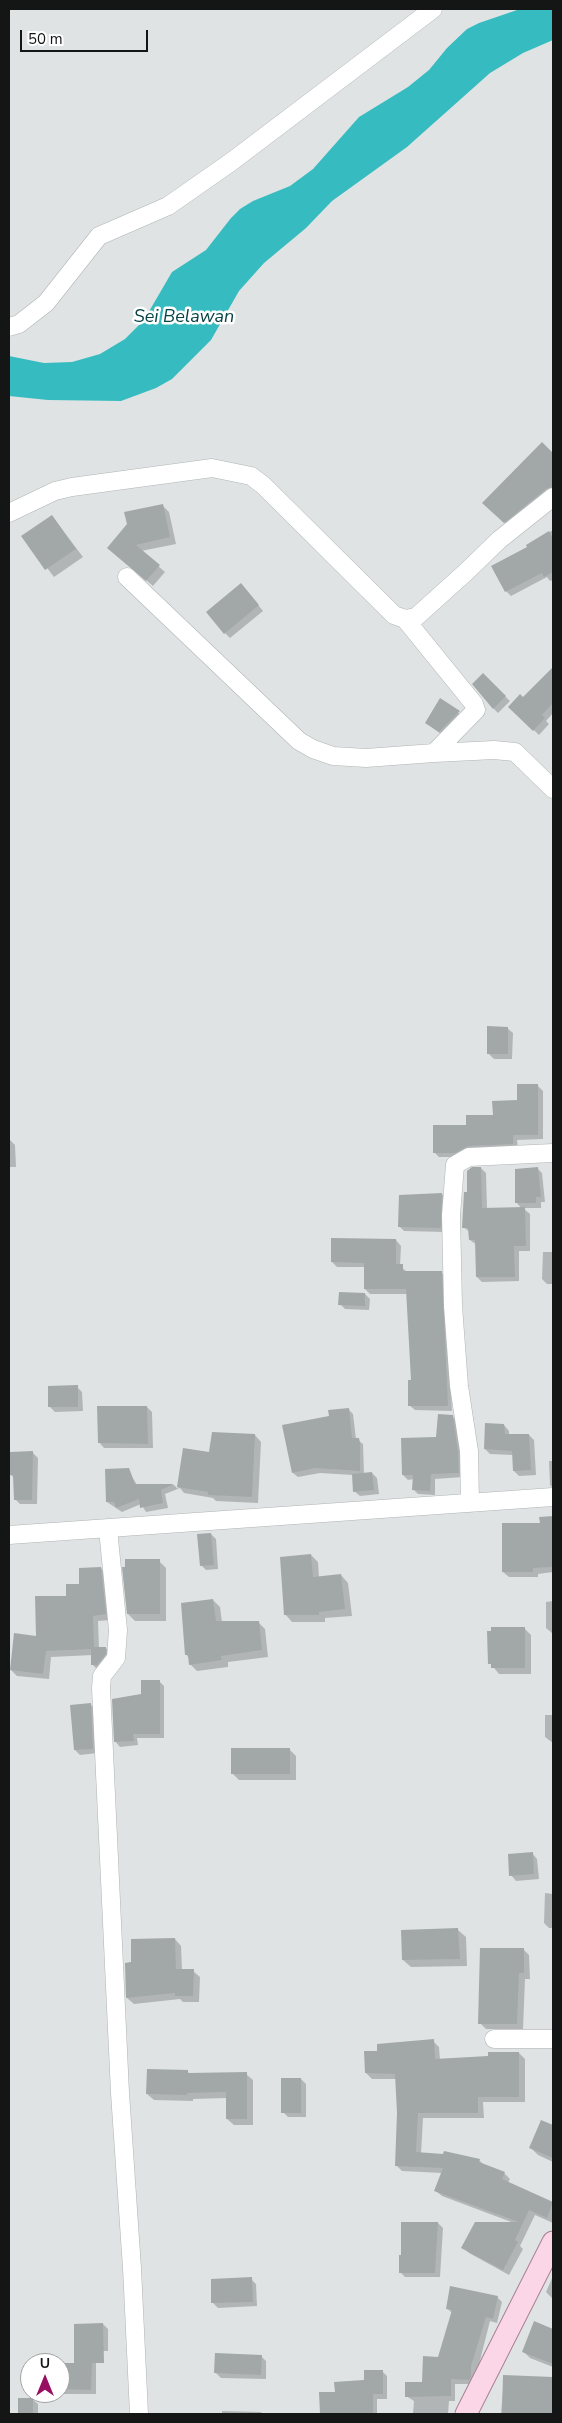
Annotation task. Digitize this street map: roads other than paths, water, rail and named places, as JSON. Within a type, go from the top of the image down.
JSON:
[{"type":"main road","points":[[466,2414],[548,2264],[553,2242]]},
{"type":"street","points":[[9,327],[19,324],[46,303],[99,236],[168,206],[231,162],[433,9]]},
{"type":"street","points":[[9,512],[55,491],[72,487],[212,468],[251,476],[263,485],[394,615],[405,619],[416,617],[512,529],[553,497]]},
{"type":"street","points":[[127,577],[299,741],[314,749],[334,756],[351,758],[494,750],[515,752],[553,789]]},
{"type":"street","points":[[405,619],[476,707],[473,716],[434,753]]},
{"type":"street","points":[[470,1503],[469,1451],[459,1386],[453,1306],[451,1214],[455,1164],[469,1157],[553,1153]]},
{"type":"street","points":[[9,1536],[553,1497]]},
{"type":"street","points":[[108,1529],[118,1630],[116,1658],[102,1676],[101,1688],[120,2093],[132,2268],[139,2414]]},
{"type":"street","points":[[494,2038],[553,2039]]},
{"type":"water","name":"Sei Belawan","points":[[520,9],[553,9],[553,40],[523,53],[490,73],[407,147],[332,201],[306,228],[264,263],[239,291],[211,340],[172,379],[156,388],[121,401],[48,400],[9,396],[9,356],[44,363],[72,362],[100,354],[125,339],[144,320],[172,272],[206,250],[240,209],[253,201],[290,186],[313,169],[359,117],[408,87],[429,70],[447,48],[467,29]]}]
